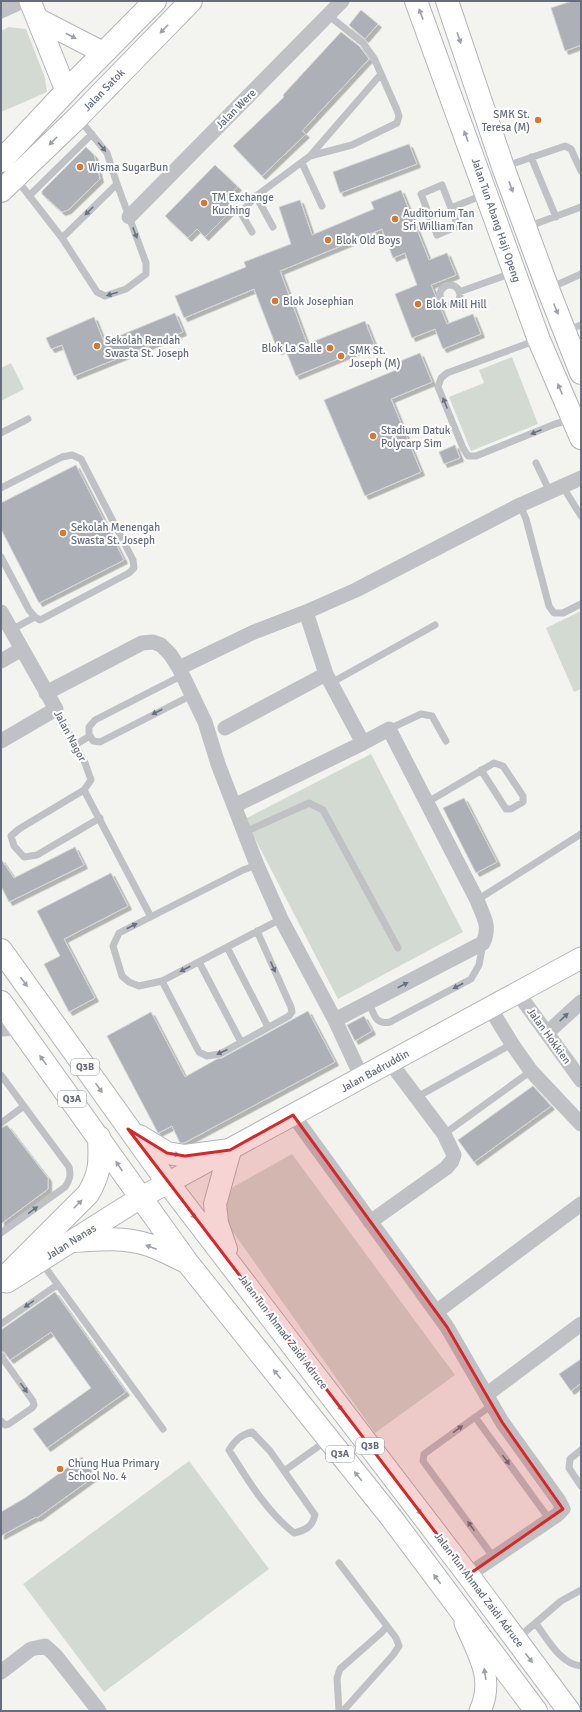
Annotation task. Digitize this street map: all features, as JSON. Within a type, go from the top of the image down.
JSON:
[{"type":"main road","points":[[1,161],[104,52],[155,1]]},
{"type":"main road","name":"Jalan Satok","points":[[1,197],[8,185],[78,117],[191,1]]},
{"type":"main road","name":"Jalan Tun Abang Haji Openg","points":[[416,1],[487,193],[539,340],[577,429]]},
{"type":"main road","points":[[447,1],[503,167],[548,289],[573,329],[581,370]]},
{"type":"main road","points":[[34,10],[104,52]]},
{"type":"main road","points":[[34,10],[65,88]]},
{"type":"main road","points":[[1,145],[65,88],[85,73]]},
{"type":"main road","name":"Jalan Tun Ahmad Zaidi Adruce","points":[[1,950],[168,1183],[468,1575],[569,1711]]},
{"type":"main road","name":"Jalan Badruddin","points":[[168,1183],[581,958]]},
{"type":"main road","name":"Q3A","points":[[1,1002],[10,1028],[99,1137],[140,1198],[187,1262],[390,1516],[536,1711]]},
{"type":"main road","points":[[128,1129],[167,1153],[185,1156],[230,1150],[215,1204],[217,1223],[232,1265]]},
{"type":"main road","points":[[1,1281],[88,1194],[97,1179],[100,1162],[99,1137]]},
{"type":"main road","name":"Jalan Nanas","points":[[1,1286],[140,1198],[168,1183]]},
{"type":"main road","points":[[74,1240],[108,1238],[128,1240],[150,1245],[187,1262]]},
{"type":"main road","points":[[457,1606],[485,1671],[486,1698],[480,1711]]},
{"type":"street","points":[[1,11],[23,1]]},
{"type":"street","name":"Jalan Were","points":[[129,217],[342,1]]},
{"type":"street","points":[[181,671],[254,632],[306,612],[356,590],[520,504],[581,478]]},
{"type":"street","name":"Jalan Nagor","points":[[1,612],[56,709]]},
{"type":"street","points":[[306,612],[328,679],[363,743]]},
{"type":"street","points":[[46,693],[142,643],[153,642],[161,645],[170,654],[181,671],[205,722],[218,764],[234,806],[257,865],[281,919],[335,1020],[362,1078]]},
{"type":"street","points":[[1,661],[22,650]]},
{"type":"street","points":[[225,728],[328,679]]},
{"type":"street","points":[[1,741],[56,709]]},
{"type":"street","points":[[234,806],[389,729],[477,900],[486,922],[487,934],[483,943],[335,1020]]},
{"type":"street","name":"Jalan Hokkien","points":[[518,992],[581,1080]]},
{"type":"street","points":[[547,1033],[581,1002]]},
{"type":"street","points":[[490,1008],[531,1071],[581,1124]]},
{"type":"street","points":[[370,1222],[446,1168],[452,1161],[454,1155],[444,1134],[418,1097],[390,1062]]},
{"type":"street","points":[[293,1115],[447,1327],[502,1422],[559,1501],[563,1509],[550,1520],[468,1575]]},
{"type":"street","points":[[436,1312],[581,1204]]},
{"type":"street","points":[[489,1400],[581,1324]]},
{"type":"street","points":[[1,1672],[31,1648],[45,1646],[55,1655],[99,1711]]},
{"type":"lane","points":[[310,156],[352,145],[397,123],[399,116],[398,110],[374,58],[363,43],[328,15]]},
{"type":"lane","points":[[252,232],[242,215],[246,207],[256,196],[310,156],[381,74]]},
{"type":"lane","points":[[8,185],[29,196],[62,238],[97,292],[105,296],[126,289],[146,274],[146,263],[117,184],[108,153],[78,117]]},
{"type":"lane","points":[[29,196],[92,134]]},
{"type":"lane","points":[[503,167],[565,146],[571,149],[581,171]]},
{"type":"lane","points":[[531,157],[556,217]]},
{"type":"lane","points":[[302,163],[322,206]]},
{"type":"lane","points":[[62,238],[117,184]]},
{"type":"lane","points":[[442,185],[451,208],[458,226],[437,235],[421,194],[442,185]]},
{"type":"lane","points":[[451,208],[487,193]]},
{"type":"lane","points":[[256,196],[273,227]]},
{"type":"lane","points":[[525,228],[581,207]]},
{"type":"lane","points":[[459,292],[514,272]]},
{"type":"lane","points":[[548,289],[581,274]]},
{"type":"lane","points":[[539,340],[447,373],[440,378],[438,387],[459,439],[468,456],[476,456],[555,424],[577,429]]},
{"type":"lane","points":[[1,433],[28,419]]},
{"type":"lane","points":[[1,488],[62,457],[72,455],[81,459],[133,560],[134,568],[129,574],[40,620],[29,610],[1,557]]},
{"type":"lane","points":[[536,463],[581,516]]},
{"type":"lane","points":[[520,504],[549,606],[554,613],[563,613],[581,604]]},
{"type":"lane","points":[[11,630],[35,617]]},
{"type":"lane","points":[[328,679],[435,625]]},
{"type":"lane","points":[[181,671],[95,720],[89,727],[90,736],[93,741],[100,742],[192,695]]},
{"type":"lane","name":"Jalan Nagor","points":[[56,709],[85,763],[90,780],[84,790]]},
{"type":"lane","points":[[389,729],[421,714],[432,716],[446,741]]},
{"type":"lane","points":[[75,745],[90,736]]},
{"type":"lane","points":[[426,802],[481,770],[494,763],[503,766],[523,796],[523,802],[511,809],[506,809],[481,770]]},
{"type":"lane","points":[[100,818],[37,855],[24,857],[14,846],[11,836],[19,829],[84,790],[100,818],[151,917]]},
{"type":"lane","points":[[245,832],[309,802],[324,810],[398,948]]},
{"type":"lane","points":[[477,900],[581,834]]},
{"type":"lane","points":[[257,865],[119,933],[113,946],[122,976],[129,982],[139,986],[162,981],[281,919]]},
{"type":"lane","points":[[162,981],[199,1052],[207,1056],[220,1054],[268,1026],[289,1016],[292,1012],[257,931]]},
{"type":"lane","points":[[369,1003],[376,1020],[384,1024],[390,1022],[471,979],[479,965],[483,943]]},
{"type":"lane","points":[[227,947],[268,1026]]},
{"type":"lane","points":[[199,962],[241,1042]]},
{"type":"lane","points":[[418,1097],[512,1044]]},
{"type":"lane","points":[[444,1134],[531,1071]]},
{"type":"lane","points":[[1,1075],[69,1167],[71,1175],[69,1181],[64,1187],[1,1233]]},
{"type":"lane","points":[[1,1123],[24,1106]]},
{"type":"lane","points":[[40,1261],[163,1429]]},
{"type":"lane","points":[[1,1324],[57,1285]]},
{"type":"lane","points":[[1,1356],[33,1400],[34,1404],[32,1408],[9,1424],[5,1425],[1,1421]]},
{"type":"lane","points":[[489,1400],[475,1416],[424,1454],[423,1461],[494,1558]]},
{"type":"lane","points":[[475,1416],[550,1520]]},
{"type":"lane","points":[[252,1432],[270,1451],[284,1471],[315,1515],[313,1523],[305,1530],[294,1533],[282,1524],[229,1450],[234,1441],[243,1435],[252,1432]]},
{"type":"lane","points":[[284,1471],[328,1439]]},
{"type":"lane","points":[[581,1450],[570,1459],[569,1468],[581,1486]]},
{"type":"lane","points":[[339,1563],[396,1638],[399,1646],[393,1655],[343,1711]]},
{"type":"lane","points":[[516,1640],[561,1601],[581,1590]]},
{"type":"lane","points":[[536,1624],[564,1659],[575,1665],[581,1666]]},
{"type":"lane","points":[[339,1711],[337,1678],[340,1669],[387,1626]]},
{"type":"highlighted area","points":[[293,1115],[447,1327],[502,1422],[563,1509],[468,1575],[128,1129],[167,1153],[185,1156],[230,1150]]},
{"type":"shaded area","points":[[9,27],[26,29],[45,78],[47,92],[1,112],[1,31]]},
{"type":"shaded area","points":[[512,357],[538,424],[471,451],[449,397],[484,383],[479,370]]},
{"type":"shaded area","points":[[11,363],[24,389],[1,401],[1,368]]},
{"type":"shaded area","points":[[581,611],[581,689],[574,692],[546,628]]},
{"type":"shaded area","points":[[371,754],[463,932],[338,999],[245,819]]},
{"type":"shaded area","points":[[292,1154],[455,1375],[375,1433],[226,1222],[225,1203],[233,1187]]},
{"type":"shaded area","points":[[189,1461],[269,1569],[104,1692],[23,1584]]},
{"type":"building","points":[[572,1],[581,1],[581,45],[565,51],[551,8]]},
{"type":"building","points":[[361,10],[378,24],[365,39],[349,25]]},
{"type":"building","points":[[341,32],[359,46],[369,59],[302,131],[306,134],[262,176],[233,146],[284,97],[283,95]]},
{"type":"building","points":[[409,144],[417,164],[340,193],[333,172]]},
{"type":"building","name":"Wisma SugarBun","points":[[86,147],[94,155],[100,179],[68,210],[62,212],[42,194],[42,191]]},
{"type":"building","name":"TM Exchange Kuching","points":[[215,165],[238,187],[226,198],[235,207],[205,237],[197,229],[188,238],[165,216]]},
{"type":"building","points":[[401,190],[429,260],[447,253],[456,275],[431,285],[447,324],[473,314],[481,334],[443,349],[435,329],[412,338],[395,294],[417,285],[405,253],[393,258],[382,229],[280,271],[307,344],[365,321],[374,344],[296,376],[285,348],[278,351],[254,289],[184,318],[175,296],[246,267],[244,262],[291,244],[279,207],[300,200],[312,235],[374,209],[371,202]]},
{"type":"building","points":[[175,313],[183,332],[74,376],[62,345],[51,349],[46,338],[94,317],[104,342]]},
{"type":"building","name":"Stadium Datuk Polycarp Sim","points":[[420,353],[432,382],[391,399],[421,472],[365,496],[324,400],[396,370],[393,364]]},
{"type":"building","points":[[455,445],[460,458],[444,464],[439,452]]},
{"type":"building","points":[[76,465],[124,560],[39,603],[1,529],[1,503]]},
{"type":"building","points":[[464,798],[497,862],[476,873],[443,808]]},
{"type":"building","points":[[75,847],[84,865],[9,902],[1,886],[1,859],[14,878]]},
{"type":"building","points":[[111,873],[128,906],[64,939],[95,998],[69,1012],[44,964],[60,956],[37,911]]},
{"type":"building","points":[[308,1011],[335,1062],[184,1143],[180,1143],[172,1126],[158,1133],[107,1036],[151,1012],[185,1077]]},
{"type":"building","points":[[364,1016],[372,1031],[355,1041],[347,1025]]},
{"type":"building","points":[[533,1086],[551,1106],[474,1162],[458,1140]]},
{"type":"building","points":[[7,1125],[48,1178],[48,1189],[1,1224],[1,1128]]},
{"type":"building","points":[[55,1292],[126,1392],[47,1448],[33,1429],[91,1388],[51,1332],[10,1360],[5,1353],[1,1351],[1,1330]]},
{"type":"building","points":[[581,1359],[581,1383],[571,1391],[559,1374]]},
{"type":"building","points":[[82,1457],[95,1476],[37,1518],[36,1517],[1,1536],[1,1512],[25,1498]]},
{"type":"place","name":"SMK St. Teresa (M)","points":[[538,120]]},
{"type":"place","name":"Wisma SugarBun","points":[[80,167]]},
{"type":"place","name":"TM Exchange Kuching","points":[[204,203]]},
{"type":"place","name":"Auditorium Tan Sri William Tan","points":[[395,219]]},
{"type":"place","name":"Blok Old Boys","points":[[328,240]]},
{"type":"place","name":"Blok Josephian","points":[[275,301]]},
{"type":"place","name":"Blok Mill Hill","points":[[418,304]]},
{"type":"place","name":"Sekolah Rendah Swasta St. Joseph","points":[[97,346]]},
{"type":"place","name":"Blok La Salle","points":[[330,348]]},
{"type":"place","name":"SMK St. Joseph (M)","points":[[341,356]]},
{"type":"place","name":"Stadium Datuk Polycarp Sim","points":[[373,436]]},
{"type":"place","name":"Sekolah Menengah Swasta St. Joseph","points":[[63,533]]},
{"type":"place","name":"Chung Hua Primary School No. 4","points":[[60,1469]]}]
